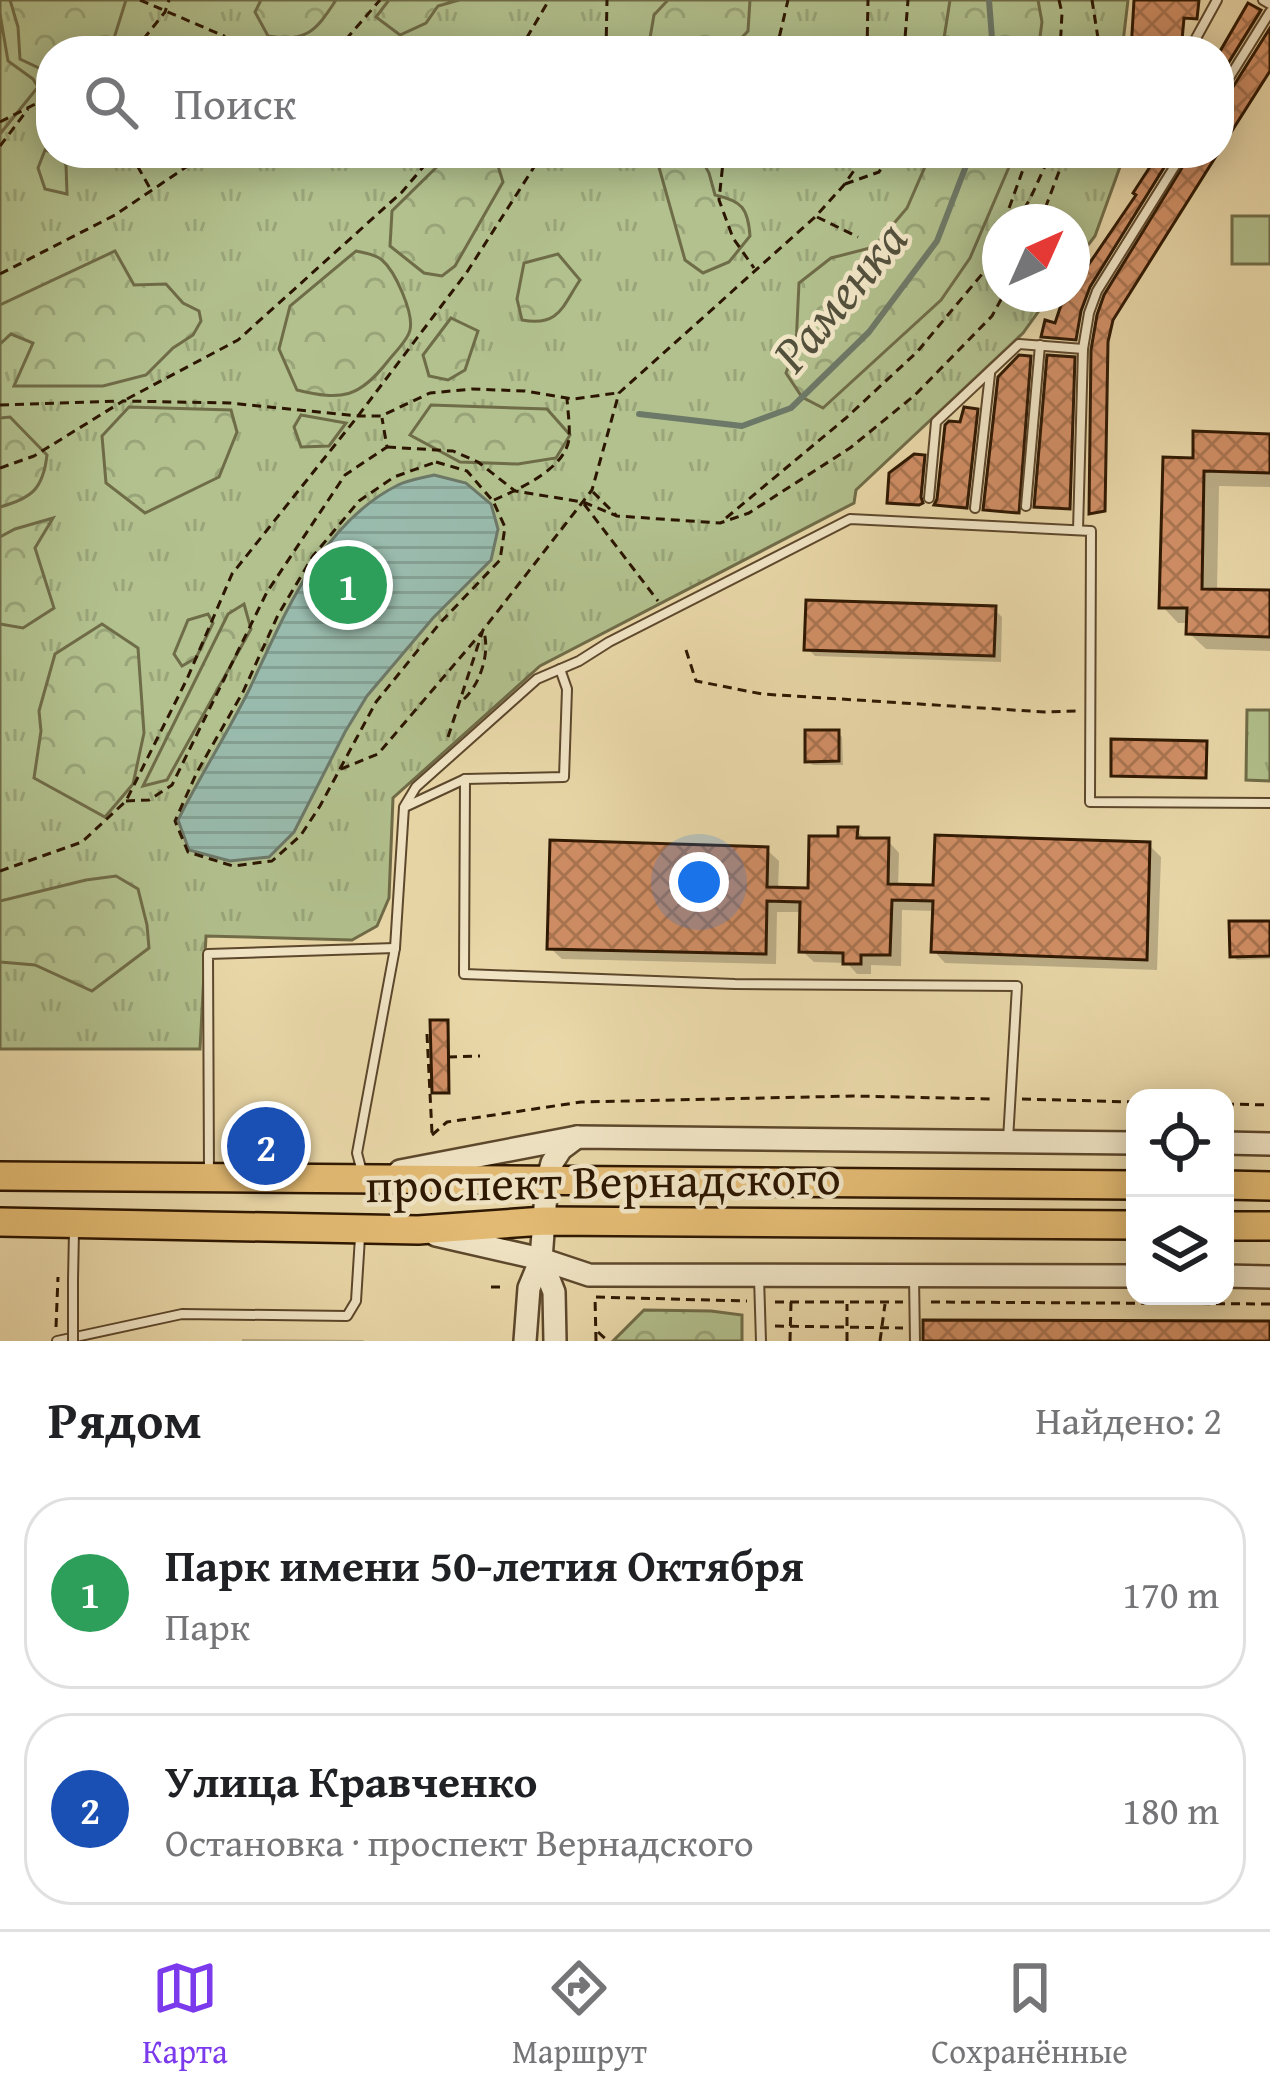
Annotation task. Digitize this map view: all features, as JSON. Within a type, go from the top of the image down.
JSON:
[{"type":"main road","name":"проспект Вернадского","points":[[0,1176],[1126,1185]]},
{"type":"main road","points":[[1234,1186],[1270,1186]]},
{"type":"main road","name":"проспект Вернадского","points":[[0,1222],[418,1230],[544,1220],[1126,1225]]},
{"type":"main road","points":[[1234,1226],[1270,1226]]},
{"type":"street","points":[[525,1341],[529,1288],[541,1258],[547,1180],[561,1149],[578,1137]]},
{"type":"street","points":[[364,1179],[578,1137],[1126,1142]]},
{"type":"street","points":[[1234,1143],[1270,1144]]},
{"type":"street","points":[[418,1230],[541,1258],[589,1275],[1126,1276]]},
{"type":"street","points":[[541,1258],[554,1292],[555,1341]]},
{"type":"street","points":[[1234,1276],[1270,1277]]},
{"type":"lane","points":[[1197,36],[1217,0]]},
{"type":"lane","points":[[1234,67],[1268,5]]},
{"type":"lane","points":[[1078,530],[1089,313],[1097,291],[1174,168]]},
{"type":"lane","points":[[928,498],[936,422],[1019,344],[1084,349]]},
{"type":"lane","points":[[1026,506],[1040,345]]},
{"type":"lane","points":[[975,508],[990,373]]},
{"type":"lane","points":[[364,1179],[358,1153],[395,948],[404,807],[416,787],[537,680],[850,519],[1091,531],[1090,802],[1270,803]]},
{"type":"lane","points":[[404,807],[466,779],[564,777],[567,689],[560,669]]},
{"type":"lane","points":[[466,779],[464,974],[1017,986],[1008,1141]]},
{"type":"lane","points":[[208,1179],[208,954],[395,948]]},
{"type":"lane","points":[[73,1341],[74,1223]]},
{"type":"lane","points":[[56,1341],[182,1314],[347,1316],[356,1301],[360,1229]]},
{"type":"lane","points":[[914,1276],[915,1341]]},
{"type":"lane","points":[[759,1277],[761,1341]]},
{"type":"path","points":[[140,0],[224,36]]},
{"type":"path","points":[[146,36],[169,0]]},
{"type":"path","points":[[366,0],[374,8]]},
{"type":"path","points":[[349,36],[380,0]]},
{"type":"path","points":[[528,36],[549,0]]},
{"type":"path","points":[[606,36],[607,0]]},
{"type":"path","points":[[780,36],[788,0]]},
{"type":"path","points":[[867,36],[868,0]]},
{"type":"path","points":[[905,36],[908,0]]},
{"type":"path","points":[[1059,0],[1061,36]]},
{"type":"path","points":[[1092,0],[1098,36]]},
{"type":"path","points":[[0,122],[36,104]]},
{"type":"path","points":[[0,146],[28,108]]},
{"type":"path","points":[[139,168],[152,191]]},
{"type":"path","points":[[0,274],[115,215],[185,168]]},
{"type":"path","points":[[0,468],[34,456],[123,401],[238,340],[402,192],[422,168]]},
{"type":"path","points":[[0,871],[82,842],[126,801],[187,680],[232,574],[466,272],[533,168]]},
{"type":"path","points":[[722,168],[719,200],[733,238],[755,270]]},
{"type":"path","points":[[338,770],[378,754],[584,502],[592,490],[619,392],[815,217],[855,168]]},
{"type":"path","points":[[844,184],[881,168]]},
{"type":"path","points":[[1011,204],[1024,168]]},
{"type":"path","points":[[1027,204],[1044,168]]},
{"type":"path","points":[[1047,204],[1060,168]]},
{"type":"path","points":[[815,217],[858,237]]},
{"type":"path","points":[[720,523],[847,418],[917,352],[982,274]]},
{"type":"path","points":[[126,801],[149,800],[172,785],[267,592],[345,475],[387,447],[453,452],[478,462],[515,490],[584,502],[617,516],[720,523],[748,513],[850,448],[916,394],[994,312]]},
{"type":"path","points":[[0,405],[230,403],[381,416],[430,393],[472,389],[567,398],[619,392]]},
{"type":"path","points":[[493,501],[562,456],[569,443],[567,398]]},
{"type":"path","points":[[381,416],[387,447]]},
{"type":"path","points":[[431,448],[436,462]]},
{"type":"path","points":[[436,462],[467,471],[493,501],[505,527],[500,560],[440,623],[376,703],[302,835],[272,861],[233,866],[188,853],[175,821],[278,615],[313,556],[359,501],[394,476],[436,462]]},
{"type":"path","points":[[592,490],[617,516]]},
{"type":"path","points":[[584,502],[668,614]]},
{"type":"path","points":[[440,764],[483,631]]},
{"type":"path","points":[[460,700],[472,691],[487,651],[483,631]]},
{"type":"path","points":[[686,650],[696,681],[762,694],[1045,712],[1090,710]]},
{"type":"path","points":[[427,1034],[432,1135],[447,1122],[581,1102],[853,1096],[1126,1102]]},
{"type":"path","points":[[448,1057],[480,1056]]},
{"type":"path","points":[[1234,1104],[1270,1105]]},
{"type":"path","points":[[56,1341],[59,1262]]},
{"type":"path","points":[[491,1287],[500,1287]]},
{"type":"path","points":[[596,1341],[595,1297],[1270,1304]]},
{"type":"path","points":[[790,1341],[791,1302]]},
{"type":"path","points":[[847,1302],[847,1341]]},
{"type":"path","points":[[880,1341],[885,1302]]},
{"type":"path","points":[[761,1326],[915,1328]]},
{"type":"path","points":[[596,1331],[608,1341]]},
{"type":"green space","points":[[0,0],[1128,0],[1124,36],[36,36],[36,168],[1120,168],[1090,243],[1090,204],[982,204],[982,312],[1038,312],[1023,333],[856,490],[854,503],[540,666],[393,798],[389,898],[377,926],[352,940],[206,936],[200,1049],[0,1049]]},
{"type":"green space","points":[[10,0],[126,0],[115,36],[36,36],[36,67],[20,59]]},
{"type":"green space","points":[[261,0],[336,0],[322,20],[301,36],[268,36],[255,12]]},
{"type":"green space","points":[[389,0],[459,0],[438,6],[426,23],[400,35],[376,17]]},
{"type":"green space","points":[[668,0],[750,0],[748,31],[743,36],[650,36],[654,15]]},
{"type":"green space","points":[[950,0],[1038,0],[1040,36],[944,36]]},
{"type":"green space","points":[[0,14],[8,61],[33,79],[36,89],[0,134]]},
{"type":"green space","points":[[38,168],[66,168],[67,194],[45,189]]},
{"type":"green space","points":[[436,168],[499,168],[503,182],[455,266],[442,276],[424,273],[390,246],[392,211]]},
{"type":"green space","points":[[659,168],[706,168],[715,195],[742,207],[747,219],[750,236],[729,262],[703,273],[685,260]]},
{"type":"green space","points":[[924,168],[1009,168],[993,204],[982,204],[982,230],[970,258],[941,300],[823,408],[802,397],[786,373],[796,346],[799,283],[831,258],[874,247],[907,208]]},
{"type":"green space","points":[[1232,216],[1270,216],[1270,264],[1232,264]]},
{"type":"green space","points":[[115,251],[134,285],[166,284],[183,303],[199,311],[201,321],[193,335],[146,375],[103,386],[14,386],[33,343],[11,334],[0,344],[0,305]]},
{"type":"green space","points":[[356,251],[387,265],[409,313],[409,334],[368,383],[348,394],[297,390],[279,349],[290,306]]},
{"type":"green space","points":[[558,254],[580,280],[552,318],[522,320],[517,299],[524,263]]},
{"type":"green space","points":[[451,318],[478,331],[465,370],[448,380],[429,376],[423,355]]},
{"type":"green space","points":[[431,405],[547,409],[570,435],[556,458],[518,464],[460,462],[410,435]]},
{"type":"green space","points":[[129,407],[231,410],[237,432],[219,477],[145,513],[106,483],[102,436]]},
{"type":"green space","points":[[301,415],[346,423],[329,446],[301,447],[294,427]]},
{"type":"green space","points":[[10,417],[47,455],[34,490],[0,507],[0,418]]},
{"type":"green space","points":[[53,518],[35,548],[54,608],[23,628],[0,624],[0,537]]},
{"type":"green space","points":[[244,604],[251,629],[167,780],[143,786],[228,614]]},
{"type":"green space","points":[[208,614],[213,623],[196,658],[182,666],[174,654],[188,620]]},
{"type":"green space","points":[[102,624],[138,648],[144,733],[133,784],[105,817],[34,778],[39,711],[55,654]]},
{"type":"green space","points":[[1247,710],[1270,710],[1270,781],[1246,780]]},
{"type":"green space","points":[[116,876],[138,889],[149,948],[92,991],[35,965],[0,962],[0,901]]},
{"type":"green space","points":[[644,1310],[742,1315],[742,1341],[613,1341]]},
{"type":"shaded area","points":[[434,475],[466,483],[491,504],[498,529],[491,560],[433,618],[367,696],[294,832],[269,857],[230,861],[189,850],[178,820],[307,574],[347,523],[371,502],[402,483]]},
{"type":"building","points":[[1134,0],[1199,0],[1197,19],[1184,18],[1182,36],[1132,36]]},
{"type":"building","points":[[1248,3],[1261,10],[1234,54],[1234,36],[1229,36]]},
{"type":"building","points":[[1270,28],[1270,71],[1234,127],[1234,85]]},
{"type":"building","points":[[1149,168],[1164,168],[1090,287],[1090,263]]},
{"type":"building","points":[[1182,168],[1209,168],[1113,320],[1108,342],[1105,511],[1089,514],[1091,350],[1104,295]]},
{"type":"building","points":[[1059,312],[1081,312],[1076,340],[1041,337],[1045,320],[1055,323]]},
{"type":"building","points":[[1019,355],[1031,356],[1019,513],[983,510],[998,377]]},
{"type":"building","points":[[1047,355],[1075,357],[1070,509],[1034,507]]},
{"type":"building","points":[[964,407],[978,409],[967,508],[934,505],[945,425],[960,422]]},
{"type":"building","points":[[1193,431],[1270,434],[1270,473],[1204,471],[1202,589],[1270,590],[1270,637],[1186,634],[1187,608],[1159,608],[1163,457],[1193,458]]},
{"type":"building","points":[[914,454],[925,455],[923,503],[887,503],[889,473]]},
{"type":"building","points":[[806,600],[996,606],[994,656],[804,650]]},
{"type":"building","points":[[805,730],[839,730],[839,761],[805,762]]},
{"type":"building","points":[[1111,739],[1207,741],[1206,778],[1111,776]]},
{"type":"building","points":[[838,827],[858,827],[857,838],[889,838],[888,884],[933,885],[935,835],[1150,842],[1147,960],[931,952],[933,901],[892,900],[890,955],[861,955],[861,964],[843,964],[843,953],[799,952],[800,902],[767,901],[766,954],[547,949],[550,840],[768,847],[767,887],[808,888],[809,836],[838,836]]},
{"type":"building","points":[[1229,921],[1270,921],[1270,956],[1230,957]]},
{"type":"building","points":[[430,1020],[448,1020],[449,1093],[432,1093]]},
{"type":"building","points":[[923,1320],[1270,1321],[1270,1341],[923,1341]]},
{"type":"waterway","name":"Раменка","points":[[989,0],[992,36]]},
{"type":"waterway","name":"Раменка","points":[[639,414],[742,426],[791,408],[869,332],[937,241],[965,168]]},
{"type":"place","name":"Парк имени 50-летия Октября","points":[[348,585]]},
{"type":"place","name":"Улица Кравченко","points":[[266,1146]]}]
